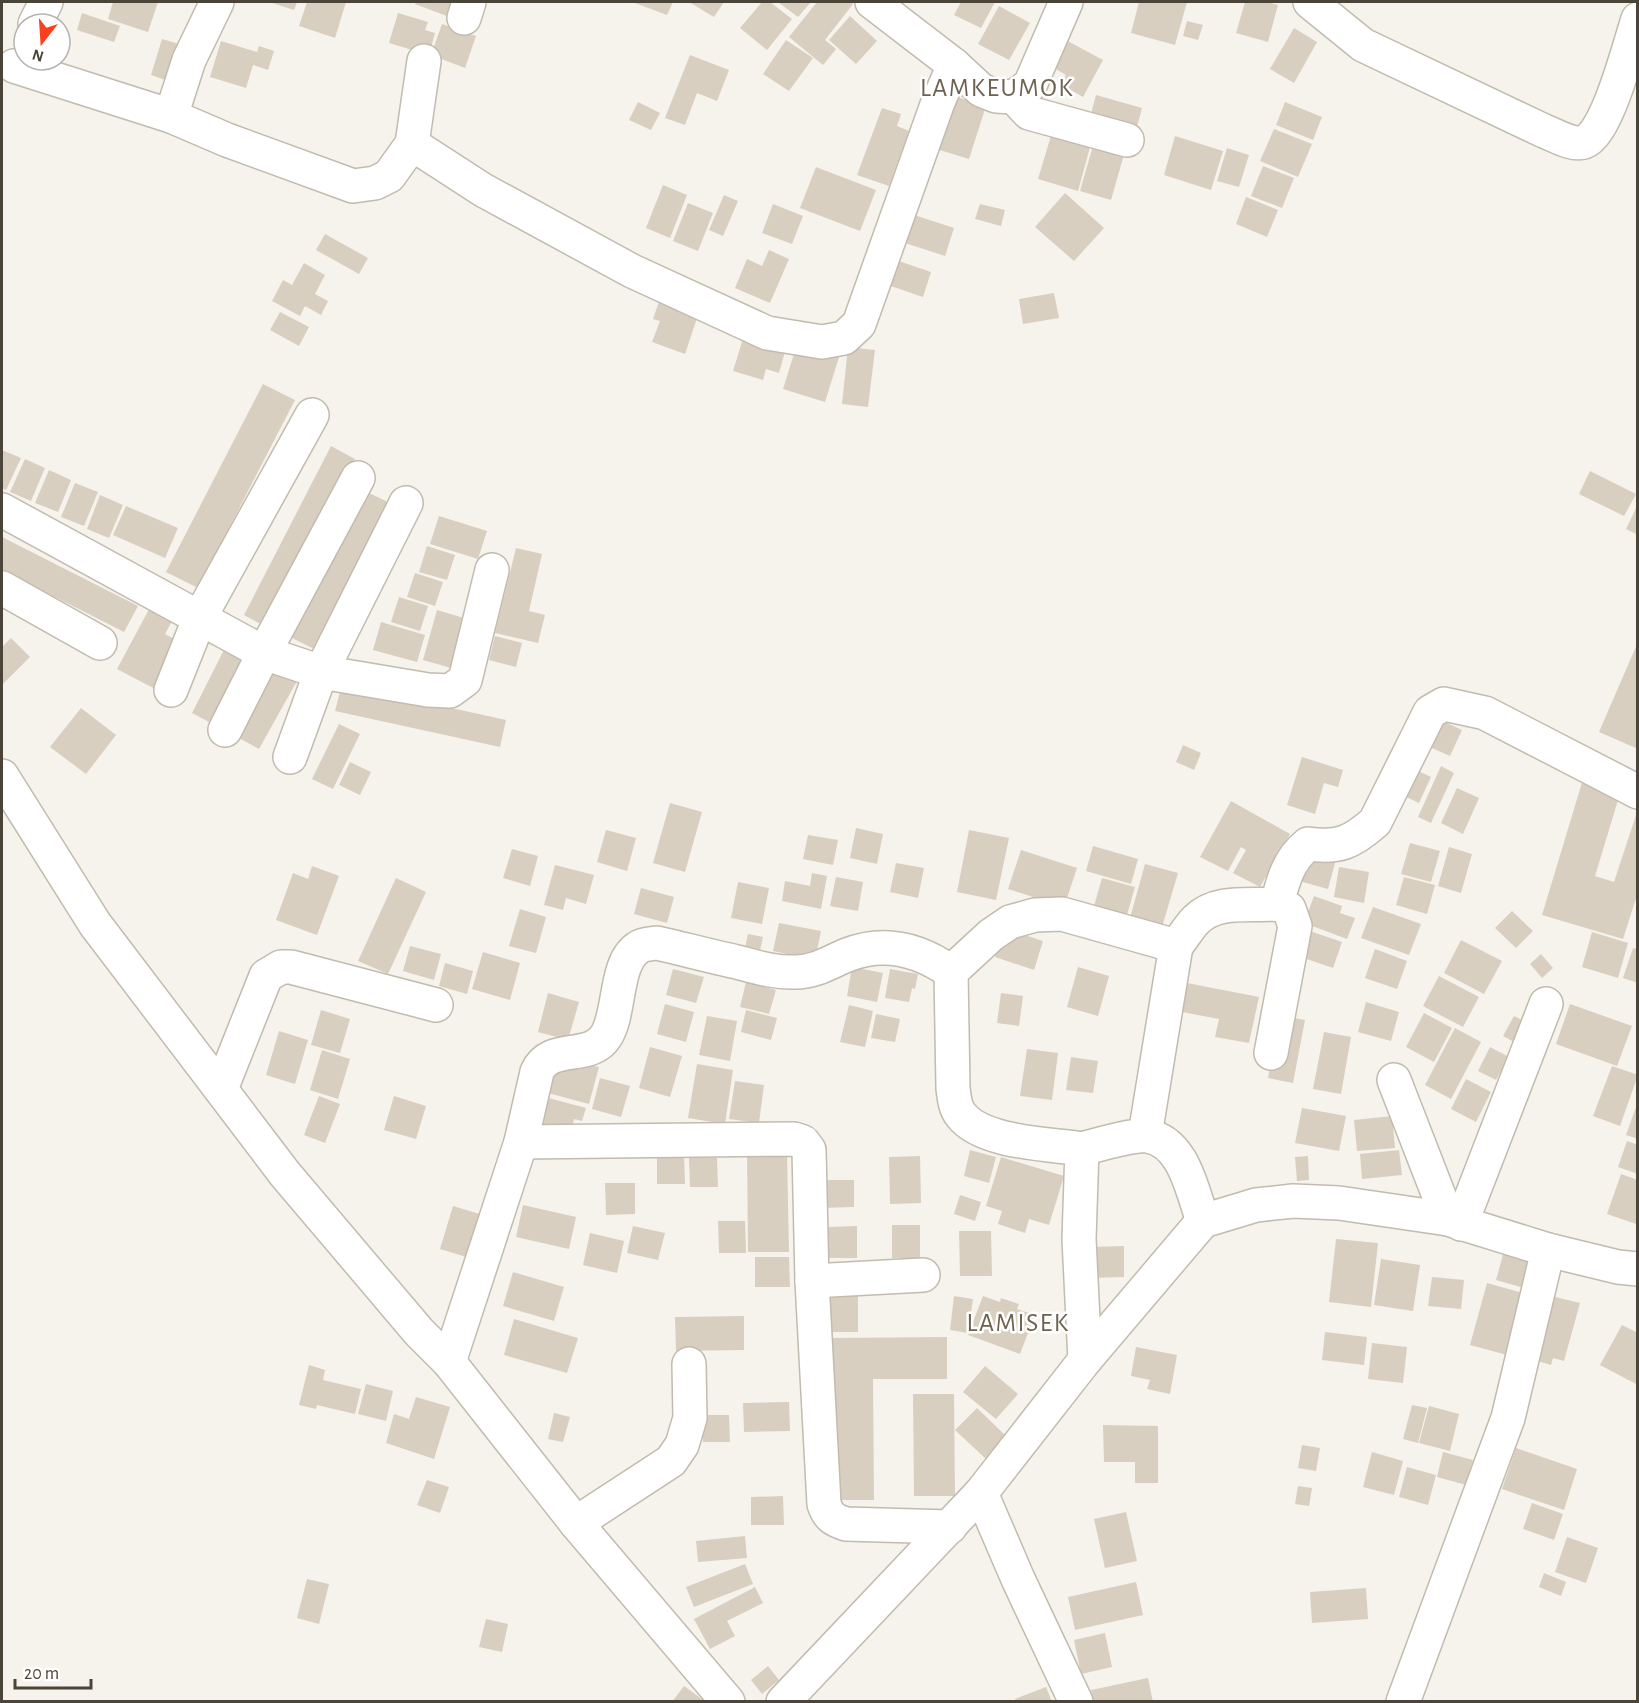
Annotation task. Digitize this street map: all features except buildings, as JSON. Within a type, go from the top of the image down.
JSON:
[{"type":"street","points":[[171,116],[189,60],[217,2]]},
{"type":"street","points":[[872,2],[954,65],[981,90],[996,96],[1014,97],[1030,85],[1066,2]]},
{"type":"street","points":[[1310,2],[1363,45],[1571,142],[1584,142],[1594,136],[1603,121],[1638,20]]},
{"type":"street","points":[[32,72],[171,116],[227,140],[353,186],[375,183],[389,176],[412,144],[424,61]]},
{"type":"street","points":[[412,144],[483,190],[632,271],[767,333],[822,342],[844,338],[859,324],[938,102],[954,65]]},
{"type":"street","points":[[1014,97],[1029,113],[1127,140]]},
{"type":"street","points":[[171,690],[200,617],[312,415]]},
{"type":"street","points":[[225,730],[358,478]]},
{"type":"street","points":[[290,757],[321,672],[406,502]]},
{"type":"street","points":[[2,510],[264,653],[321,672],[428,690],[450,691],[465,680],[492,570]]},
{"type":"street","points":[[2,588],[100,643]]},
{"type":"street","points":[[1277,904],[1284,876],[1297,853],[1308,844],[1338,846],[1360,836],[1375,822],[1430,712],[1444,704],[1485,713],[1638,792]]},
{"type":"street","points":[[2,776],[95,924],[285,1174],[419,1332],[449,1362],[576,1522],[728,1701]]},
{"type":"street","points":[[1145,1135],[1176,946],[1194,922],[1214,907],[1277,904],[1289,909],[1295,926],[1270,1053]]},
{"type":"street","points":[[1176,946],[1062,915],[1035,915],[1010,922],[991,935],[951,972],[953,1088],[961,1116],[973,1126],[1003,1138],[1082,1149],[1145,1135],[1170,1145],[1179,1156],[1203,1221]]},
{"type":"street","points":[[449,1362],[521,1142],[541,1063],[548,1058],[592,1048],[605,1038],[610,1029],[624,969],[629,957],[639,946],[657,943],[775,971],[797,972],[818,969],[850,954],[873,949],[893,949],[913,952],[932,959],[951,972]]},
{"type":"street","points":[[221,1089],[266,976],[281,967],[291,967],[436,1005]]},
{"type":"street","points":[[1455,1222],[1546,1004]]},
{"type":"street","points":[[1394,1080],[1455,1222]]},
{"type":"street","points":[[521,1142],[799,1140],[809,1150],[812,1281],[824,1504],[828,1515],[846,1524],[950,1527]]},
{"type":"street","points":[[1082,1149],[1079,1239],[1085,1360]]},
{"type":"street","points":[[783,1701],[981,1493],[1085,1360],[1203,1221],[1256,1205],[1293,1201],[1339,1203],[1455,1222],[1548,1250],[1617,1267],[1638,1269]]},
{"type":"street","points":[[1403,1701],[1508,1418],[1548,1250]]},
{"type":"street","points":[[812,1281],[923,1275]]},
{"type":"street","points":[[576,1522],[670,1461],[682,1445],[690,1418],[689,1364]]},
{"type":"street","points":[[981,1493],[1018,1579],[1076,1701]]},
{"type":"district","name":"LAMKEUMOK","points":[[997,88]]},
{"type":"district","name":"LAMISEK","points":[[1018,1323]]}]
